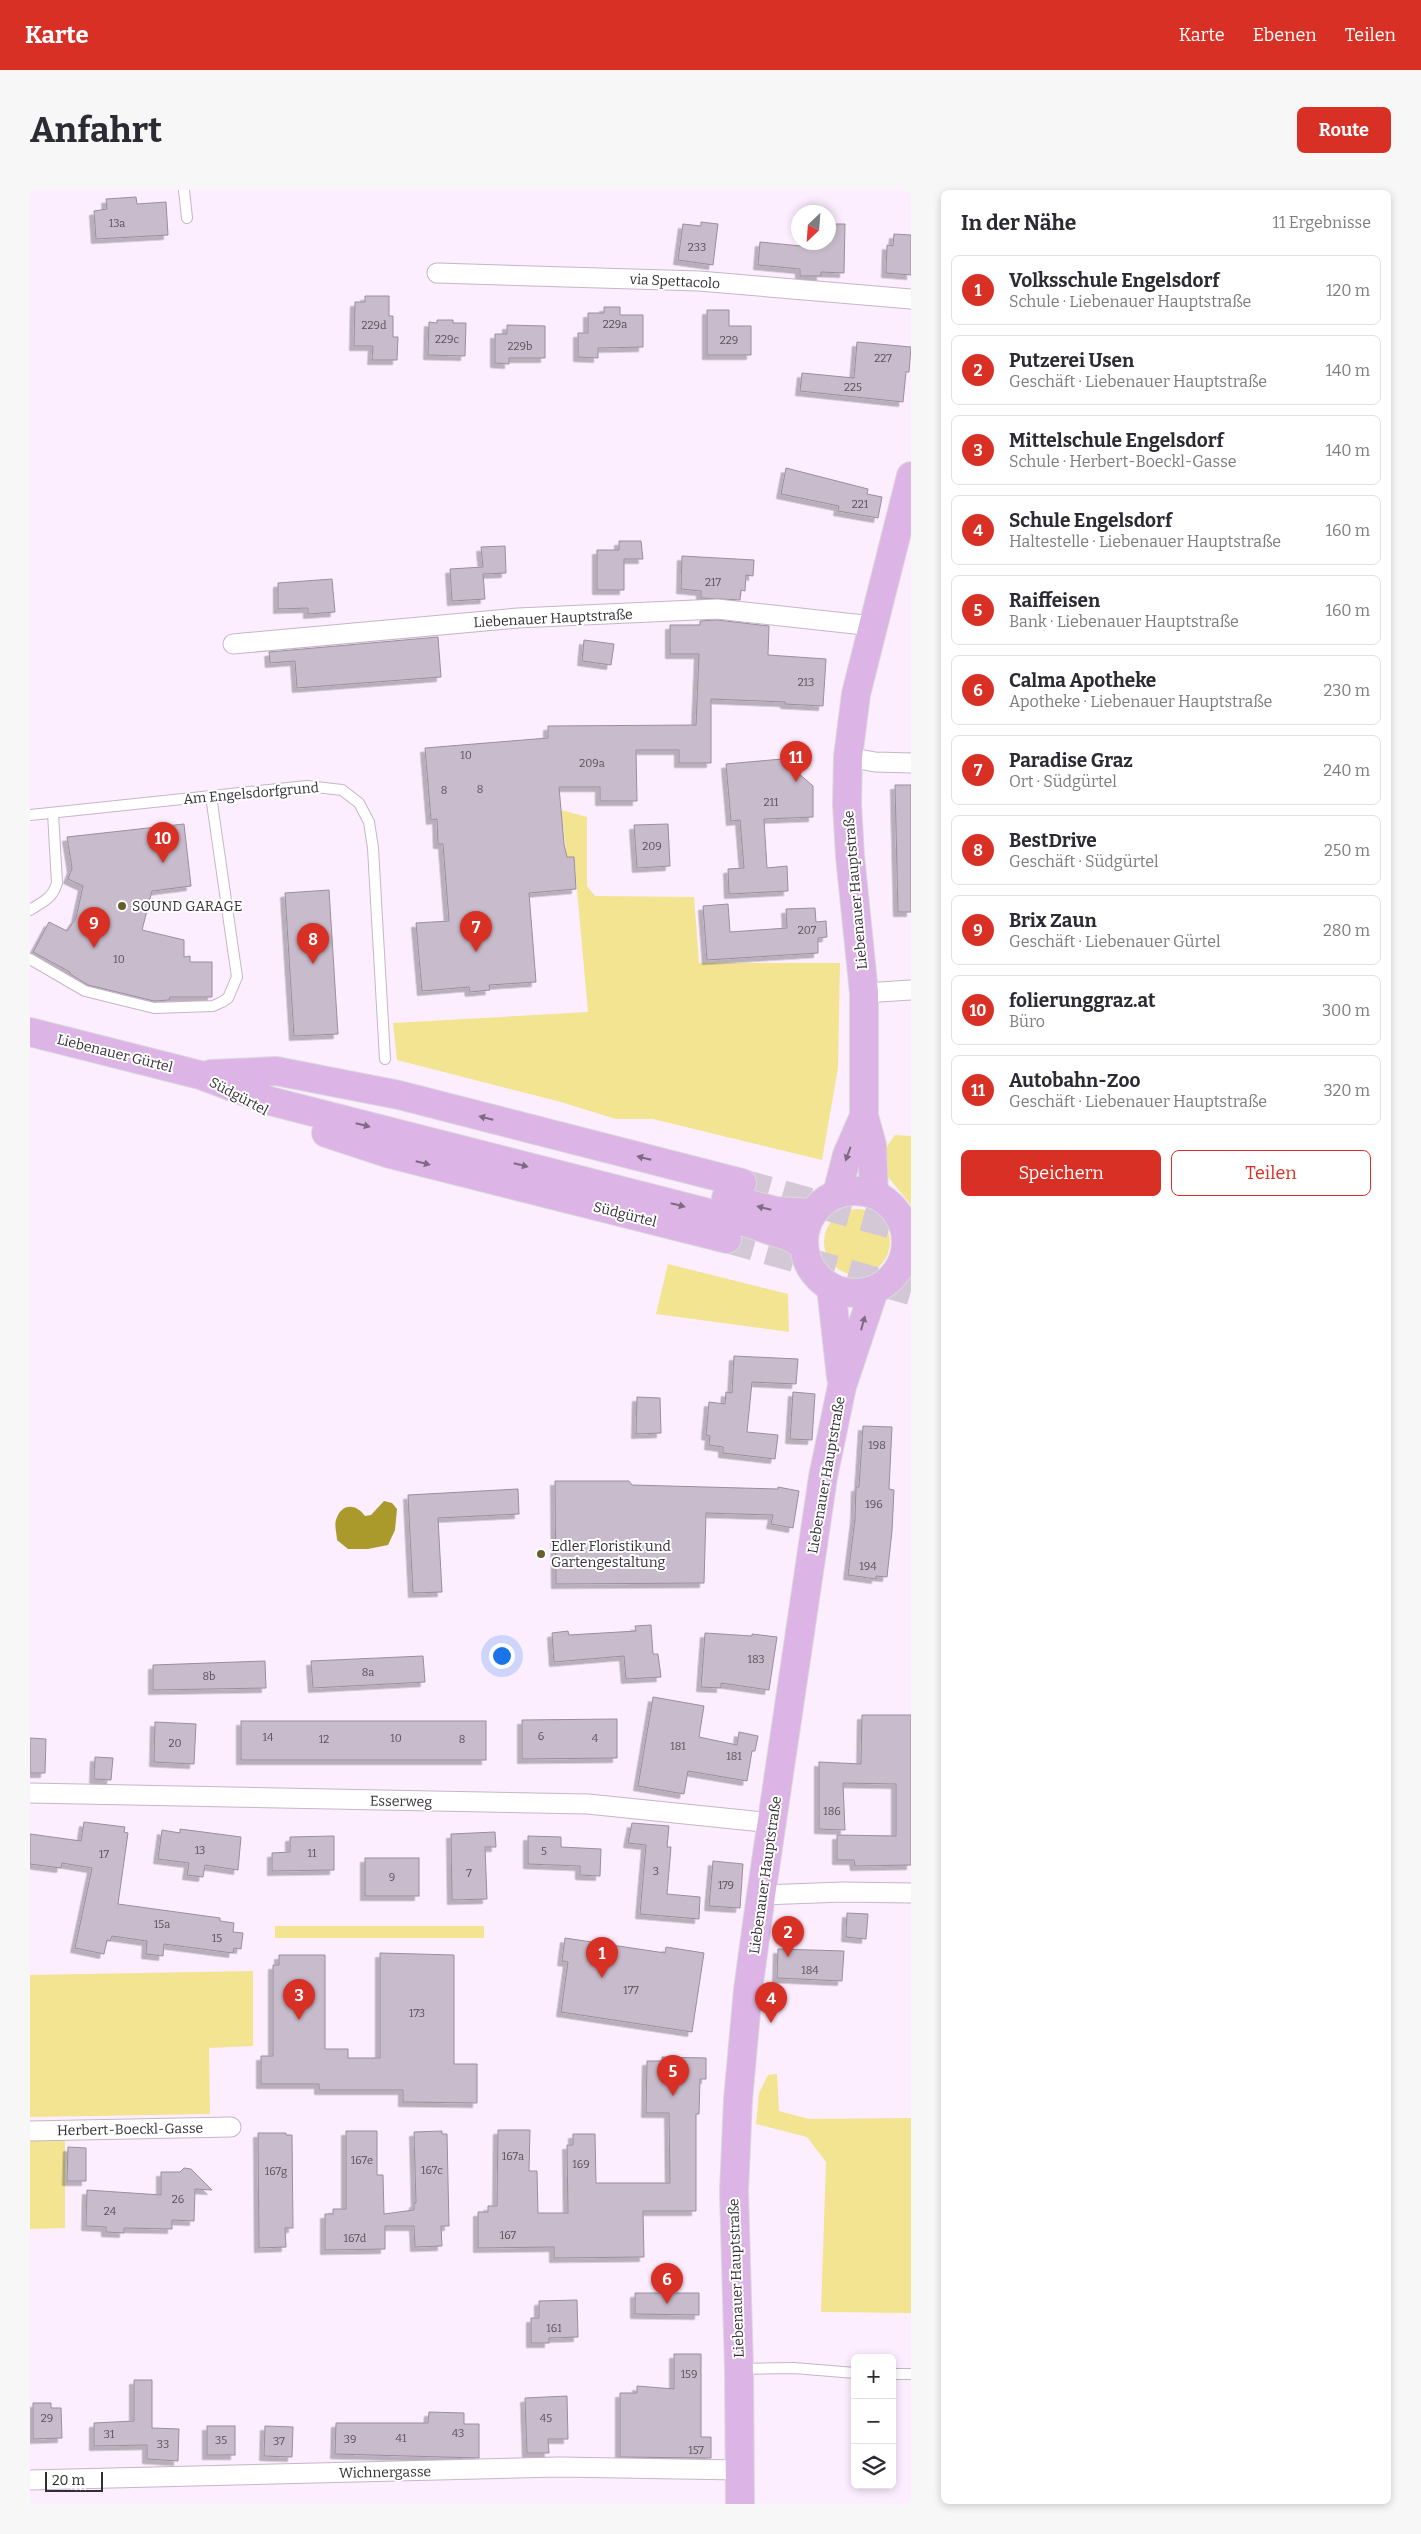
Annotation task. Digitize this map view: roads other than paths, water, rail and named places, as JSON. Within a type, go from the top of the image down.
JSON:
[{"type":"main road","name":"Liebenauer Hauptstraße","points":[[874,1194],[872,1145],[864,1116],[864,993],[850,856],[847,804],[848,757],[856,694],[911,476]]},
{"type":"main road","name":"Liebenauer Gürtel","points":[[30,1032],[200,1075]]},
{"type":"main road","name":"Südgürtel","points":[[200,1075],[276,1071],[399,1095],[742,1183]]},
{"type":"main road","name":"Südgürtel","points":[[200,1075],[268,1113],[390,1154],[727,1239]]},
{"type":"main road","points":[[200,1075],[274,1083],[776,1211],[812,1213]]},
{"type":"main road","points":[[200,1075],[270,1102],[748,1223],[790,1237],[804,1246]]},
{"type":"main road","name":"Liebenauer Hauptstraße","points":[[837,1194],[847,1155],[864,1116]]},
{"type":"main road","points":[[861,1191],[874,1194],[895,1210],[908,1234],[902,1263],[893,1281],[852,1293],[831,1287],[812,1270],[804,1246],[806,1228],[812,1213],[819,1205],[837,1194],[861,1191]]},
{"type":"main road","name":"Liebenauer Hauptstraße","points":[[740,2504],[739,2369],[734,2191],[744,2034],[760,1895],[823,1477],[842,1386],[893,1281]]},
{"type":"main road","name":"Liebenauer Hauptstraße","points":[[831,1287],[842,1386]]},
{"type":"street","name":"via Spettacolo","points":[[438,273],[700,281],[911,299]]},
{"type":"street","name":"Liebenauer Hauptstraße","points":[[233,644],[518,618],[717,609],[873,626]]},
{"type":"street","points":[[848,757],[875,762],[911,763]]},
{"type":"street","points":[[864,993],[911,990]]},
{"type":"street","name":"Esserweg","points":[[30,1793],[588,1804],[772,1823]]},
{"type":"street","points":[[760,1895],[843,1892],[911,1893]]},
{"type":"street","name":"Herbert-Boeckl-Gasse","points":[[30,2131],[231,2127]]},
{"type":"street","name":"Wichnergasse","points":[[30,2480],[559,2467],[739,2470]]},
{"type":"lane","points":[[184,190],[187,218]]},
{"type":"lane","name":"Am Engelsdorfgrund","points":[[30,815],[323,786],[342,790],[360,803],[369,822],[373,848],[385,1059]]},
{"type":"lane","points":[[30,960],[85,991],[154,1008],[213,1006],[228,998],[237,977],[211,796]]},
{"type":"lane","points":[[30,910],[48,901],[54,893],[57,882],[53,813]]},
{"type":"lane","name":"Liebenauer Hauptstraße","points":[[739,2369],[794,2368],[851,2373]]},
{"type":"lane","points":[[896,2374],[911,2374]]},
{"type":"tunnel","points":[[742,1183],[911,1230]]},
{"type":"tunnel","points":[[727,1239],[911,1291]]},
{"type":"place","name":"Autobahn-Zoo","points":[[796,782]]},
{"type":"place","name":"folierunggraz.at","points":[[163,863]]},
{"type":"place","name":"SOUND GARAGE","points":[[122,906]]},
{"type":"place","name":"Brix Zaun","points":[[94,948]]},
{"type":"place","name":"Paradise Graz","points":[[476,952]]},
{"type":"place","name":"BestDrive","points":[[313,964]]},
{"type":"place","name":"Edler Floristik und Gartengestaltung","points":[[541,1554]]},
{"type":"place","name":"Putzerei Usen","points":[[788,1957]]},
{"type":"place","name":"Volksschule Engelsdorf","points":[[602,1978]]},
{"type":"place","name":"Mittelschule Engelsdorf","points":[[299,2020]]},
{"type":"place","name":"Schule Engelsdorf","points":[[771,2023]]},
{"type":"place","name":"Raiffeisen","points":[[673,2096]]},
{"type":"place","name":"Calma Apotheke","points":[[667,2304]]}]
